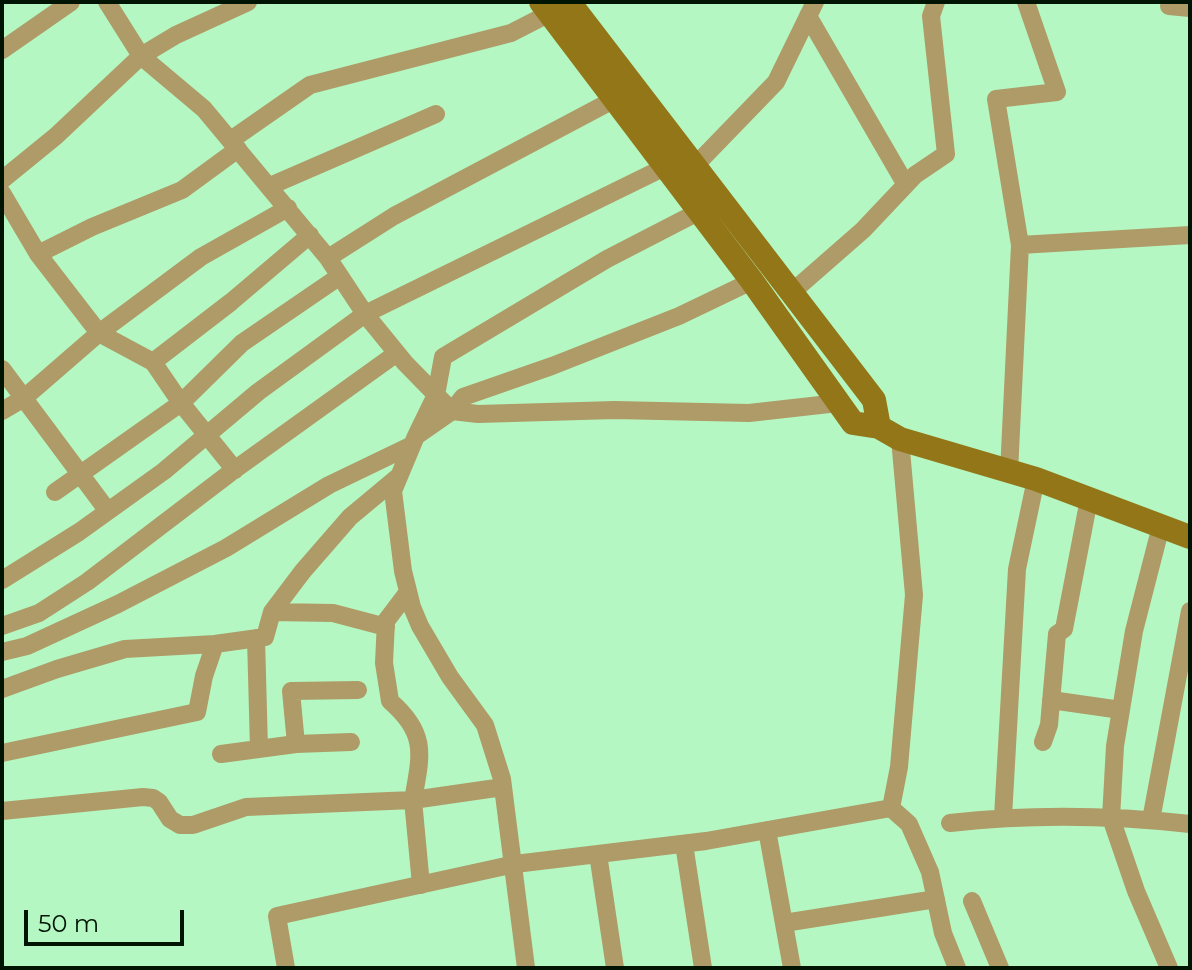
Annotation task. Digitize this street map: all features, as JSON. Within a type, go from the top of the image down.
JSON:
[{"type":"main road","points":[[553,6],[615,99],[791,293],[874,400],[889,433]]},
{"type":"main road","points":[[553,6],[680,171],[700,211],[853,423],[1036,479],[1190,537]]},
{"type":"street","points":[[2,50],[71,2]]},
{"type":"street","points":[[107,2],[141,56],[204,109],[310,235],[365,314],[397,353],[452,411],[478,414],[615,410],[749,413],[838,403]]},
{"type":"street","points":[[2,180],[56,136],[141,56],[176,35],[248,2]]},
{"type":"street","points":[[1009,472],[1020,245],[996,99],[1057,92],[1026,2]]},
{"type":"street","points":[[38,254],[92,227],[182,190],[310,85],[511,33],[553,6]]},
{"type":"street","points":[[1169,6],[1190,8]]},
{"type":"street","points":[[2,580],[79,532],[164,471],[258,392],[365,314],[680,171],[776,82],[812,9]]},
{"type":"street","points":[[812,9],[906,185]]},
{"type":"street","points":[[791,293],[863,230],[906,185],[946,154],[934,9]]},
{"type":"street","points":[[328,258],[394,216],[615,99]]},
{"type":"street","points":[[270,186],[436,114]]},
{"type":"street","points":[[2,193],[38,254],[99,333],[153,362],[181,403],[235,470]]},
{"type":"street","points":[[2,411],[24,398],[99,333],[201,257],[288,208]]},
{"type":"street","points":[[526,968],[503,787],[485,725],[450,677],[420,626],[408,592],[393,491],[436,395],[443,357],[607,259],[700,211]]},
{"type":"street","points":[[153,362],[231,302],[310,235]]},
{"type":"street","points":[[1020,245],[1190,235]]},
{"type":"street","points":[[55,492],[181,403],[242,343],[340,276]]},
{"type":"street","points":[[2,652],[27,646],[118,604],[226,548],[329,485],[414,440],[452,411],[463,397],[679,316],[752,281]]},
{"type":"street","points":[[2,626],[39,613],[87,582],[397,353]]},
{"type":"street","points":[[2,369],[107,510]]},
{"type":"street","points":[[889,433],[914,595],[899,767],[891,808]]},
{"type":"street","points":[[2,689],[125,649],[215,644],[265,637],[272,612],[303,571],[350,517],[400,475]]},
{"type":"street","points":[[1003,817],[1017,569],[1036,479]]},
{"type":"street","points":[[1043,742],[1049,725],[1057,634],[1064,629],[1089,499]]},
{"type":"street","points":[[1161,526],[1134,631],[1115,746],[1111,818],[1136,891],[1169,968]]},
{"type":"street","points":[[408,592],[386,621],[384,663],[390,701],[404,713],[413,727],[421,755],[413,800],[421,885]]},
{"type":"street","points":[[1151,820],[1190,611]]},
{"type":"street","points":[[272,612],[333,613],[386,627]]},
{"type":"street","points":[[256,638],[259,749]]},
{"type":"street","points":[[2,753],[197,712],[204,676],[215,644]]},
{"type":"street","points":[[296,744],[291,691],[358,690]]},
{"type":"street","points":[[1051,700],[1121,710]]},
{"type":"street","points":[[221,754],[296,744],[351,742]]},
{"type":"street","points":[[2,811],[143,797],[159,802],[170,819],[180,825],[193,825],[230,815],[246,807],[413,800],[503,787]]},
{"type":"street","points":[[286,968],[277,916],[515,864],[684,844],[891,808]]},
{"type":"street","points":[[891,808],[909,824],[930,872],[943,933],[957,968]]},
{"type":"street","points":[[950,823],[1003,817],[1111,818],[1190,824]]},
{"type":"street","points":[[767,830],[792,968]]},
{"type":"street","points":[[684,844],[703,968]]},
{"type":"street","points":[[598,854],[615,968]]},
{"type":"street","points":[[784,923],[936,899]]},
{"type":"street","points":[[972,901],[1000,968]]}]
